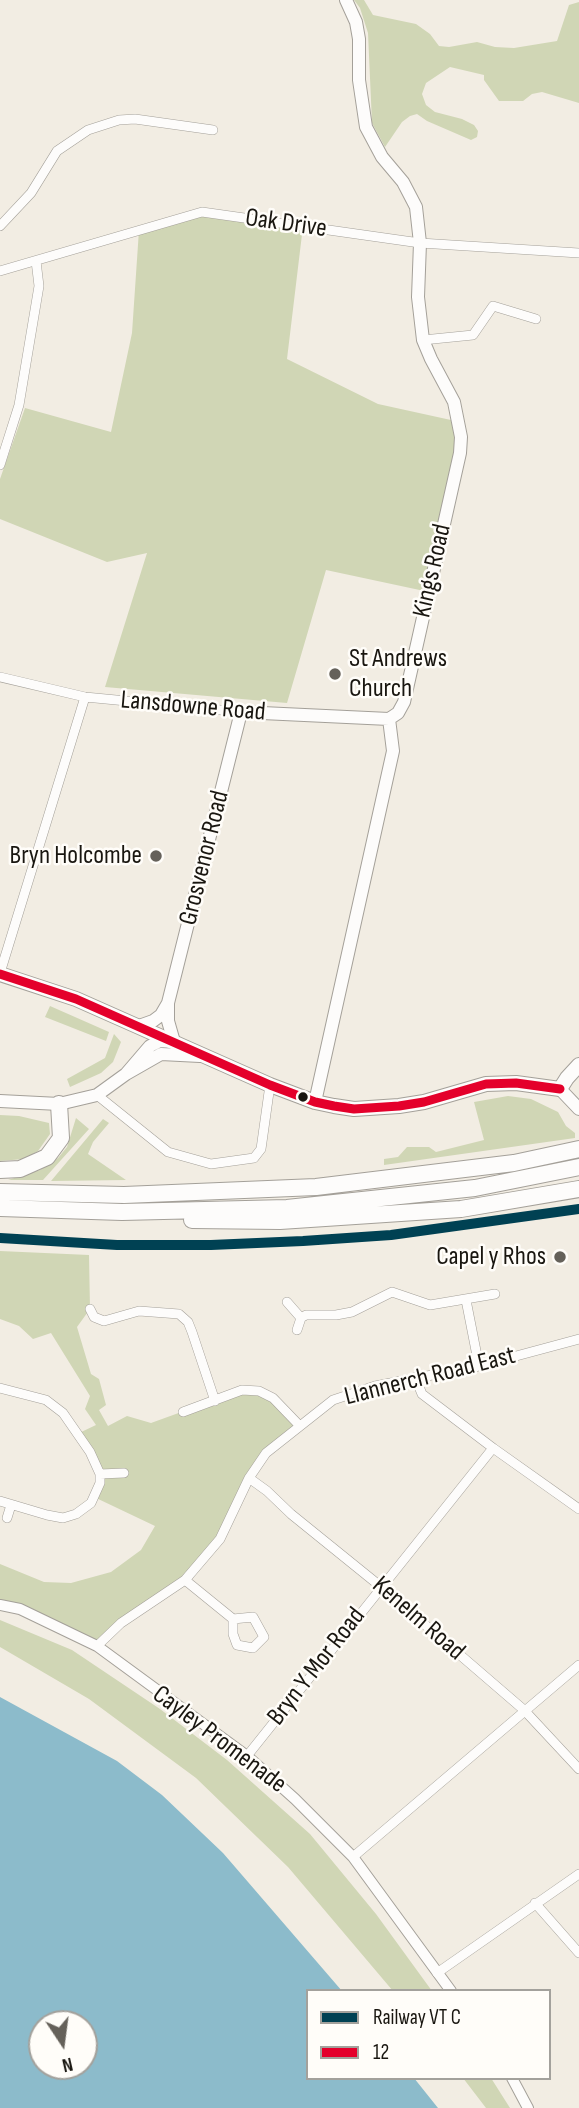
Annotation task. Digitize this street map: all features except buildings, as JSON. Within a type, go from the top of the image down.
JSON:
[{"type":"highway","points":[[0,1170],[20,1169],[47,1157],[61,1138],[59,1104]]},
{"type":"highway","points":[[0,1192],[124,1195],[316,1187],[514,1163],[579,1149]]},
{"type":"highway","points":[[0,1209],[122,1212],[287,1208],[475,1188],[579,1167]]},
{"type":"highway","points":[[0,1209],[125,1220],[280,1222],[461,1209],[579,1189]]},
{"type":"main road","name":"Kings Road","points":[[345,0],[356,22],[359,39],[359,80],[366,127],[382,157],[410,194],[419,222],[418,297],[423,340],[454,402],[461,437],[460,453],[404,702],[398,713],[388,719]]},
{"type":"main road","name":"Lansdowne Road","points":[[241,712],[388,719]]},
{"type":"main road","name":"Grosvenor Road","points":[[174,1042],[168,1021],[168,1003],[241,712]]},
{"type":"main road","points":[[315,1102],[393,751],[388,719]]},
{"type":"main road","points":[[0,973],[76,999],[270,1085],[334,1107],[376,1108],[424,1102],[486,1084],[516,1083],[560,1089],[579,1109]]},
{"type":"main road","points":[[139,1026],[161,1015],[168,1003]]},
{"type":"main road","points":[[126,1074],[150,1046],[160,1041],[174,1042]]},
{"type":"main road","points":[[0,1101],[59,1104],[97,1095],[161,1054],[206,1056]]},
{"type":"main road","points":[[560,1089],[579,1065]]},
{"type":"street","points":[[0,226],[32,193],[57,151],[88,130],[111,122],[135,119],[213,130]]},
{"type":"street","name":"Oak Drive","points":[[0,271],[202,212],[419,243],[579,253]]},
{"type":"street","points":[[0,465],[19,405],[39,286],[36,261]]},
{"type":"street","points":[[423,340],[473,335],[493,306],[536,319]]},
{"type":"street","name":"Lansdowne Road","points":[[0,677],[85,697],[241,712]]},
{"type":"street","points":[[0,973],[85,697]]},
{"type":"street","points":[[97,1095],[168,1152],[211,1164],[254,1158],[261,1149],[270,1085]]},
{"type":"street","points":[[301,1318],[314,1313],[336,1315],[352,1312],[392,1292],[430,1305],[495,1294]]},
{"type":"street","points":[[466,1300],[479,1366]]},
{"type":"street","points":[[287,1302],[301,1318]]},
{"type":"street","points":[[90,1309],[94,1317],[104,1321],[139,1311],[179,1314],[188,1322],[215,1401]]},
{"type":"street","points":[[297,1330],[301,1318]]},
{"type":"street","name":"Llannerch Road East","points":[[97,1646],[121,1623],[185,1580],[220,1539],[248,1478],[266,1453],[333,1400],[375,1386],[479,1366],[579,1339]]},
{"type":"street","points":[[415,1377],[422,1394],[579,1508]]},
{"type":"street","points":[[0,1388],[46,1399],[63,1413],[90,1452],[100,1474],[100,1483],[92,1503],[76,1514],[63,1517],[47,1515],[0,1501]]},
{"type":"street","points":[[183,1412],[242,1390],[259,1391],[273,1398],[299,1425]]},
{"type":"street","name":"Bryn Y Mor Road","points":[[247,1756],[380,1586],[493,1448]]},
{"type":"street","points":[[100,1474],[124,1473]]},
{"type":"street","name":"Kenelm Road","points":[[248,1478],[267,1491],[524,1710],[579,1769]]},
{"type":"street","points":[[7,1518],[11,1505]]},
{"type":"street","points":[[185,1580],[233,1619]]},
{"type":"street","name":"Cayley Promenade","points":[[0,1605],[20,1609],[97,1646],[247,1756],[353,1857],[449,1989]]},
{"type":"street","points":[[353,1857],[579,1665]]},
{"type":"street","points":[[437,1973],[579,1874]]},
{"type":"street","points":[[535,1903],[579,1953]]},
{"type":"street","points":[[513,2080],[528,2108]]},
{"type":"green space","points":[[354,0],[364,0],[373,15],[416,24],[430,34],[439,46],[477,42],[514,48],[557,41],[569,5],[579,2],[579,103],[542,92],[532,94],[523,101],[499,101],[484,80],[484,75],[450,67],[426,83],[422,94],[426,105],[435,112],[474,125],[478,131],[477,137],[471,140],[417,114],[402,122],[385,147],[372,123],[368,33],[360,8]]},
{"type":"green space","points":[[202,212],[303,226],[287,359],[378,404],[460,422],[429,592],[326,570],[287,703],[105,687],[147,553],[107,562],[0,519],[0,479],[25,408],[111,432],[132,333],[139,230]]},
{"type":"green space","points":[[50,1006],[109,1032],[106,1041],[45,1017]]},
{"type":"green space","points":[[114,1034],[121,1042],[113,1062],[101,1073],[70,1087],[67,1079],[105,1058]]},
{"type":"green space","points":[[508,1096],[531,1099],[558,1112],[566,1126],[575,1133],[575,1138],[384,1165],[384,1159],[398,1157],[407,1147],[429,1147],[436,1152],[484,1140],[474,1102]]},
{"type":"green space","points":[[0,1115],[49,1123],[50,1134],[38,1151],[24,1159],[0,1161]]},
{"type":"green space","points":[[76,1118],[89,1129],[43,1180],[8,1180],[40,1170],[58,1158],[67,1147]]},
{"type":"green space","points":[[103,1119],[109,1123],[93,1142],[88,1154],[126,1180],[51,1181]]},
{"type":"green space","points":[[0,1251],[89,1255],[90,1309],[77,1327],[91,1374],[99,1379],[106,1405],[99,1410],[108,1426],[127,1416],[151,1423],[242,1390],[259,1391],[299,1425],[266,1453],[220,1539],[185,1580],[97,1646],[0,1605],[0,1564],[44,1582],[71,1583],[111,1572],[141,1550],[155,1526],[94,1497],[99,1474],[77,1434],[96,1425],[85,1409],[90,1396],[51,1333],[33,1339],[19,1326],[0,1319]]},
{"type":"green space","points":[[0,1620],[72,1650],[160,1709],[227,1760],[310,1834],[376,1914],[431,1989],[391,1989],[288,1867],[196,1778],[89,1699],[0,1647]]},
{"type":"green space","points":[[465,2080],[492,2080],[510,2108],[486,2108]]},
{"type":"water","points":[[0,1697],[117,1761],[162,1795],[223,1853],[340,1989],[306,1989],[306,2080],[416,2080],[438,2108],[0,2108]]},
{"type":"transit line","name":"12","points":[[0,974],[76,999],[270,1085],[315,1102],[334,1106],[354,1109],[399,1106],[424,1102],[486,1084],[516,1083],[560,1089]]},
{"type":"transit line","points":[[0,1238],[117,1245],[303,1241],[391,1235],[579,1209]]},
{"type":"place","name":"St Andrews Church","points":[[335,674]]},
{"type":"place","name":"Bryn Holcombe","points":[[156,856]]},
{"type":"place","name":"Capel y Rhos","points":[[560,1257]]}]
